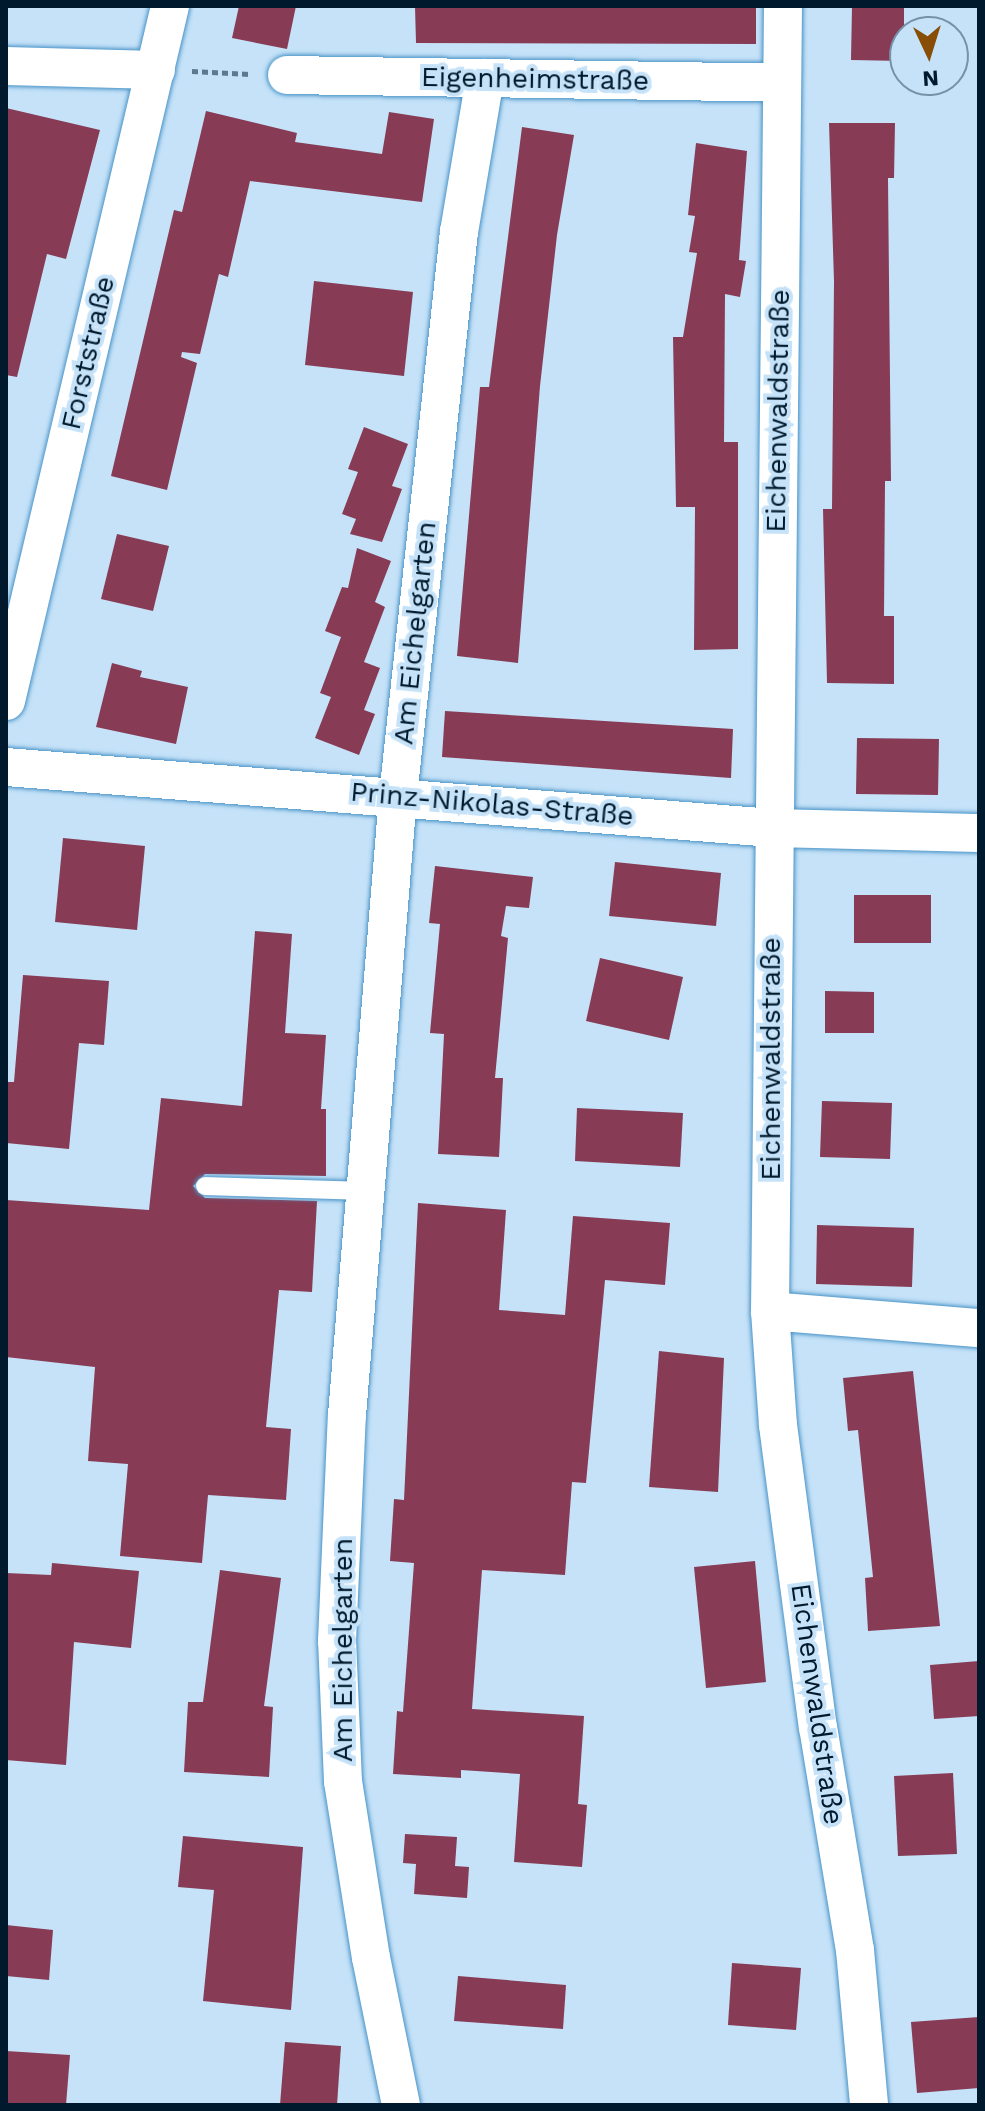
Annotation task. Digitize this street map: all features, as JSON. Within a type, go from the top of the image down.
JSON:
[{"type":"street","name":"Forststraße","points":[[6,701],[167,70],[170,6]]},
{"type":"street","name":"Eichenwaldstraße","points":[[783,6],[772,828],[770,1311],[778,1425],[818,1727],[855,1950],[869,2105]]},
{"type":"street","points":[[6,66],[167,70]]},
{"type":"street","name":"Eigenheimstraße","points":[[287,75],[782,83]]},
{"type":"street","name":"Am Eichelgarten","points":[[401,2105],[343,1782],[337,1641],[347,1415],[398,796],[454,279],[485,78]]},
{"type":"street","name":"Prinz-Nikolas-Straße","points":[[6,767],[772,828],[979,833]]},
{"type":"street","points":[[770,1311],[979,1328]]},
{"type":"lane","points":[[205,1186],[366,1191]]},
{"type":"path","points":[[167,70],[287,75]]},
{"type":"building","points":[[239,6],[296,6],[287,49],[232,38]]},
{"type":"building","points":[[415,6],[756,6],[756,44],[416,43]]},
{"type":"building","points":[[852,6],[904,6],[904,16],[889,16],[889,61],[851,60]]},
{"type":"building","points":[[6,108],[100,130],[66,259],[47,254],[17,377],[6,375]]},
{"type":"building","points":[[206,111],[297,133],[295,142],[382,154],[389,112],[434,119],[422,202],[250,181],[228,277],[219,274],[200,354],[182,352],[181,357],[197,363],[167,490],[111,476],[174,210],[182,212]]},
{"type":"building","points":[[829,123],[895,123],[894,178],[888,178],[891,481],[885,481],[884,616],[894,616],[894,684],[827,683],[823,509],[832,509],[834,281]]},
{"type":"building","points":[[522,127],[574,135],[557,235],[540,386],[518,663],[457,656],[480,387],[489,387]]},
{"type":"building","points":[[696,143],[747,151],[739,260],[746,261],[740,297],[725,294],[724,442],[738,442],[738,649],[694,650],[695,507],[676,507],[673,337],[683,337],[697,253],[689,252],[695,216],[688,215]]},
{"type":"building","points":[[314,281],[413,292],[404,376],[305,365]]},
{"type":"building","points":[[364,427],[408,444],[392,486],[402,489],[382,542],[350,534],[356,519],[342,514],[358,472],[348,469]]},
{"type":"building","points":[[117,534],[169,546],[153,611],[101,599]]},
{"type":"building","points":[[357,548],[391,561],[375,602],[385,607],[364,662],[380,668],[364,710],[375,714],[359,755],[315,738],[331,697],[320,693],[341,637],[325,631],[342,587],[348,588]]},
{"type":"building","points":[[112,663],[142,671],[140,677],[188,687],[176,744],[96,727]]},
{"type":"building","points":[[445,711],[733,729],[731,778],[442,757]]},
{"type":"building","points":[[857,738],[939,739],[938,795],[856,794]]},
{"type":"building","points":[[63,838],[145,846],[137,930],[55,922]]},
{"type":"building","points":[[615,862],[721,873],[716,926],[609,916]]},
{"type":"building","points":[[435,866],[533,877],[529,908],[506,906],[501,936],[508,938],[495,1078],[503,1078],[499,1157],[438,1154],[444,1034],[430,1033],[440,924],[429,923]]},
{"type":"building","points":[[854,895],[931,895],[931,943],[854,943]]},
{"type":"building","points":[[255,931],[292,934],[285,1033],[326,1035],[321,1109],[326,1109],[326,1176],[205,1174],[193,1186],[205,1198],[317,1201],[312,1292],[279,1290],[266,1427],[291,1429],[286,1500],[208,1495],[202,1563],[120,1556],[128,1464],[88,1461],[95,1367],[6,1357],[6,1200],[149,1210],[161,1098],[242,1106]]},
{"type":"building","points":[[600,958],[683,977],[669,1040],[586,1021]]},
{"type":"building","points":[[23,975],[109,981],[104,1045],[79,1043],[69,1149],[6,1143],[6,1082],[14,1082]]},
{"type":"building","points":[[825,991],[874,992],[874,1033],[825,1033]]},
{"type":"building","points":[[822,1101],[892,1103],[890,1159],[820,1157]]},
{"type":"building","points":[[577,1108],[683,1113],[680,1167],[575,1161]]},
{"type":"building","points":[[418,1203],[506,1210],[499,1310],[565,1315],[573,1216],[670,1223],[665,1285],[605,1280],[586,1483],[572,1482],[565,1575],[482,1570],[472,1709],[584,1716],[578,1804],[587,1805],[582,1867],[514,1862],[520,1774],[461,1770],[461,1778],[393,1774],[397,1711],[403,1712],[414,1563],[390,1561],[394,1499],[404,1500]]},
{"type":"building","points":[[817,1225],[914,1228],[912,1287],[816,1284]]},
{"type":"building","points":[[659,1351],[724,1358],[718,1492],[649,1487]]},
{"type":"building","points":[[913,1371],[940,1626],[868,1631],[865,1578],[873,1577],[858,1430],[848,1431],[843,1378]]},
{"type":"building","points":[[755,1561],[766,1682],[706,1688],[694,1567]]},
{"type":"building","points":[[52,1563],[139,1571],[131,1648],[74,1642],[66,1765],[6,1760],[6,1573],[51,1575]]},
{"type":"building","points":[[220,1570],[281,1578],[264,1706],[273,1707],[269,1777],[184,1772],[188,1702],[203,1702]]},
{"type":"building","points":[[979,1661],[979,1716],[934,1719],[930,1665]]},
{"type":"building","points":[[953,1773],[957,1854],[898,1856],[894,1776]]},
{"type":"building","points":[[405,1834],[457,1837],[455,1866],[469,1867],[467,1898],[414,1894],[416,1864],[403,1863]]},
{"type":"building","points":[[183,1836],[303,1847],[291,2010],[203,2001],[214,1890],[178,1887]]},
{"type":"building","points":[[6,1925],[53,1930],[49,1980],[6,1976]]},
{"type":"building","points":[[732,1963],[801,1968],[796,2030],[728,2025]]},
{"type":"building","points":[[458,1976],[566,1985],[563,2029],[454,2021]]},
{"type":"building","points":[[979,2017],[979,2088],[917,2093],[911,2022]]},
{"type":"building","points":[[285,2042],[341,2046],[337,2105],[280,2105]]},
{"type":"building","points":[[6,2051],[70,2055],[66,2105],[6,2105]]}]
